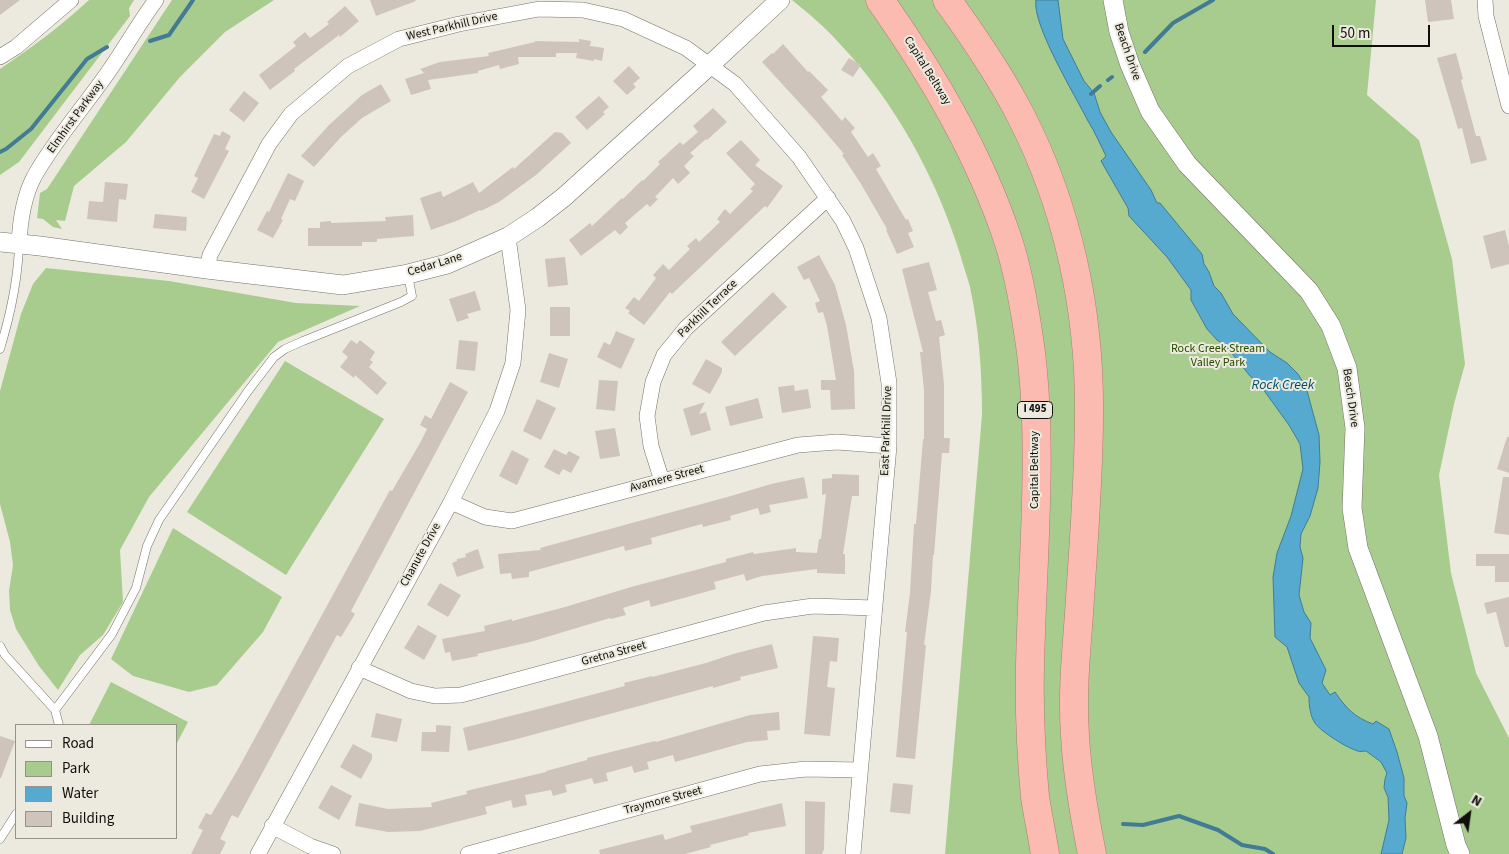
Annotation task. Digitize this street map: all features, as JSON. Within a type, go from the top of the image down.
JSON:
[{"type":"highway","name":"Capital Beltway","points":[[880,0],[945,99],[969,146],[988,187],[1008,241],[1022,296],[1030,346],[1035,408],[1036,478],[1030,669],[1031,736],[1036,798],[1045,854]]},
{"type":"highway","points":[[947,0],[990,62],[1025,124],[1044,165],[1063,222],[1078,282],[1086,346],[1089,411],[1088,480],[1075,671],[1075,733],[1080,791],[1092,854]]},
{"type":"street","points":[[0,57],[16,47],[71,0]]},
{"type":"street","name":"Elmhirst Parkway","points":[[20,244],[20,222],[34,178],[110,70],[155,0]]},
{"type":"street","name":"Cedar Lane","points":[[0,242],[206,269],[343,284],[408,274],[447,264],[508,237],[564,197],[780,0]]},
{"type":"street","name":"Beach Drive","points":[[1113,0],[1119,32],[1130,65],[1150,111],[1187,164],[1309,290],[1331,326],[1347,368],[1355,428],[1352,508],[1358,548],[1428,736],[1456,845],[1460,854]]},
{"type":"street","points":[[1485,0],[1486,16],[1509,106]]},
{"type":"street","name":"West Parkhill Drive","points":[[206,269],[210,255],[269,144],[291,114],[348,66],[399,39],[459,24],[539,9],[583,10],[622,19],[686,48],[710,65]]},
{"type":"street","name":"East Parkhill Drive","points":[[710,65],[735,84],[798,156],[828,198],[843,221],[856,248],[880,318],[889,383],[889,446],[853,854]]},
{"type":"street","name":"Parkhill Terrace","points":[[662,481],[651,446],[647,416],[653,382],[664,356],[686,328],[828,198]]},
{"type":"street","name":"Chanute Drive","points":[[258,854],[451,502],[497,411],[513,363],[518,310],[508,237]]},
{"type":"street","name":"Avamere Street","points":[[451,502],[485,517],[512,521],[798,445],[837,442],[889,446]]},
{"type":"street","name":"Gretna Street","points":[[359,668],[411,691],[435,696],[461,695],[764,613],[813,606],[874,608]]},
{"type":"street","name":"Traymore Street","points":[[468,854],[760,774],[806,769],[860,770]]},
{"type":"street","points":[[272,826],[310,846],[333,854]]},
{"type":"lane","points":[[0,349],[8,323],[20,244]]},
{"type":"lane","points":[[55,710],[112,634],[136,588],[147,546],[159,520],[248,391],[274,357],[284,349],[303,340],[412,296],[408,274]]},
{"type":"lane","points":[[0,646],[5,655],[55,710],[59,724]]},
{"type":"lane","points":[[0,839],[3,830],[15,815]]},
{"type":"green space","points":[[89,0],[134,0],[129,8],[130,16],[19,162],[0,175],[0,69],[68,19]]},
{"type":"green space","points":[[172,0],[274,0],[225,32],[180,77],[126,142],[74,186],[65,221],[56,220],[62,229],[53,227],[43,219],[37,218],[40,193],[47,189]]},
{"type":"green space","name":"Rock Creek Stream Valley Park","points":[[792,0],[1376,0],[1367,95],[1419,140],[1452,259],[1465,364],[1454,404],[1439,475],[1451,573],[1476,673],[1509,738],[1509,854],[945,854],[982,415],[976,319],[969,283],[950,225],[926,169],[896,115],[859,66],[828,31]]},
{"type":"green space","points":[[46,268],[169,281],[296,303],[360,306],[278,342],[149,497],[120,550],[123,602],[103,635],[80,655],[58,690],[39,666],[16,629],[10,610],[9,591],[13,565],[10,542],[0,504],[0,391],[21,314],[33,284]]},
{"type":"green space","points":[[285,361],[384,419],[286,575],[187,512]]},
{"type":"green space","points":[[173,528],[282,597],[263,632],[217,685],[189,692],[133,676],[111,659]]},
{"type":"green space","points":[[111,682],[188,722],[178,741],[178,724],[90,724]]},
{"type":"water","name":"Rock Creek","points":[[1036,0],[1058,0],[1063,39],[1084,81],[1094,93],[1100,112],[1111,132],[1151,190],[1157,203],[1160,203],[1202,254],[1204,264],[1214,286],[1221,293],[1233,314],[1270,352],[1287,363],[1298,374],[1306,387],[1319,435],[1320,462],[1318,488],[1310,516],[1301,534],[1300,547],[1303,558],[1299,595],[1304,612],[1311,623],[1310,638],[1326,670],[1322,683],[1330,695],[1335,692],[1356,715],[1373,724],[1376,721],[1389,729],[1404,778],[1404,796],[1407,803],[1405,818],[1406,838],[1402,854],[1381,854],[1389,820],[1388,797],[1384,788],[1387,773],[1381,762],[1366,751],[1354,750],[1342,744],[1318,727],[1311,714],[1309,697],[1299,683],[1287,647],[1275,637],[1273,577],[1277,553],[1291,516],[1303,469],[1300,444],[1289,425],[1260,385],[1250,376],[1226,346],[1217,340],[1207,329],[1191,300],[1191,290],[1167,257],[1129,216],[1128,208],[1101,161],[1106,156],[1047,42],[1036,11]]},
{"type":"building","points":[[0,0],[20,0],[0,15]]},
{"type":"building","points":[[370,0],[415,0],[416,1],[376,16]]},
{"type":"building","points":[[1425,0],[1451,0],[1454,19],[1428,22]]},
{"type":"building","points":[[345,6],[359,21],[340,37],[339,35],[294,69],[295,71],[270,90],[259,75],[296,46],[293,42],[305,32],[310,38],[329,24],[327,22]]},
{"type":"building","points":[[579,39],[591,41],[590,46],[604,48],[602,61],[576,58],[577,53],[556,53],[556,57],[518,57],[519,64],[500,69],[499,65],[478,71],[478,73],[428,80],[431,89],[411,95],[405,79],[424,73],[420,69],[440,62],[489,56],[488,53],[535,41],[579,42]]},
{"type":"building","points":[[783,44],[808,72],[828,90],[821,97],[842,121],[845,117],[855,128],[851,132],[868,157],[873,153],[881,166],[876,169],[906,220],[908,219],[913,231],[908,233],[914,247],[897,254],[887,229],[842,155],[844,154],[762,62]]},
{"type":"building","points":[[1456,53],[1476,136],[1480,136],[1487,160],[1471,164],[1462,128],[1458,129],[1437,58]]},
{"type":"building","points":[[849,58],[861,65],[853,77],[841,70]]},
{"type":"building","points":[[629,66],[640,78],[633,84],[636,87],[627,95],[613,81]]},
{"type":"building","points":[[381,84],[391,101],[362,118],[341,137],[314,167],[301,156],[329,125],[362,95]]},
{"type":"building","points":[[244,91],[259,103],[244,122],[229,110]]},
{"type":"building","points":[[599,96],[609,107],[603,112],[605,114],[587,130],[575,117]]},
{"type":"building","points":[[713,108],[727,122],[690,153],[694,156],[684,166],[690,173],[678,184],[673,178],[655,197],[658,199],[650,207],[647,204],[625,223],[628,227],[620,235],[615,230],[581,256],[569,240],[590,223],[592,226],[643,181],[660,164],[658,162],[680,142],[683,145],[698,132],[693,126]]},
{"type":"building","points":[[222,131],[231,136],[225,149],[229,151],[204,199],[191,192],[198,178],[194,176],[214,134],[220,136]]},
{"type":"building","points":[[555,132],[562,133],[571,143],[536,175],[499,202],[431,230],[420,198],[441,191],[443,197],[473,182],[479,193],[513,167],[514,169]]},
{"type":"building","points":[[741,140],[760,160],[755,165],[783,186],[767,208],[765,206],[672,294],[670,292],[644,325],[628,313],[630,311],[625,308],[634,297],[639,301],[656,278],[653,275],[663,264],[669,270],[690,249],[687,246],[696,238],[699,242],[720,222],[717,219],[725,209],[730,214],[753,191],[750,189],[755,184],[726,153]]},
{"type":"building","points":[[288,173],[304,181],[295,201],[290,199],[281,219],[283,220],[273,238],[257,230],[267,211],[269,212]]},
{"type":"building","points":[[105,182],[128,184],[126,200],[119,199],[117,222],[87,219],[89,201],[103,202]]},
{"type":"building","points":[[155,214],[187,217],[186,231],[153,228]]},
{"type":"building","points":[[413,215],[414,236],[377,239],[377,242],[362,242],[362,246],[308,246],[308,228],[320,228],[320,222],[386,221],[385,217]]},
{"type":"building","points":[[1505,230],[1509,246],[1509,264],[1491,269],[1483,236]]},
{"type":"building","points":[[819,255],[835,285],[846,325],[854,371],[855,409],[831,410],[830,390],[821,390],[821,380],[836,380],[827,326],[823,312],[818,313],[815,303],[820,301],[809,278],[804,280],[797,267]]},
{"type":"building","points":[[565,257],[568,285],[548,287],[545,259]]},
{"type":"building","points":[[929,262],[937,290],[928,292],[936,321],[941,320],[945,335],[939,337],[944,384],[944,438],[950,438],[949,453],[942,453],[915,759],[896,757],[914,524],[916,524],[924,439],[924,390],[920,352],[923,352],[902,269]]},
{"type":"building","points":[[475,291],[481,310],[467,314],[469,318],[457,322],[449,299]]},
{"type":"building","points":[[773,292],[787,307],[735,356],[721,342]]},
{"type":"building","points":[[550,307],[570,307],[570,336],[550,336]]},
{"type":"building","points":[[616,331],[635,339],[621,369],[597,357],[604,342],[610,345]]},
{"type":"building","points":[[351,340],[357,344],[360,340],[375,352],[370,360],[373,362],[369,367],[387,383],[377,395],[355,375],[354,378],[340,367],[348,357],[342,352]]},
{"type":"building","points":[[459,340],[478,342],[475,371],[456,369]]},
{"type":"building","points":[[549,353],[568,359],[559,388],[540,382]]},
{"type":"building","points":[[706,359],[722,368],[722,372],[710,394],[692,384]]},
{"type":"building","points":[[599,380],[618,381],[615,411],[596,409]]},
{"type":"building","points":[[450,382],[468,392],[351,611],[355,614],[341,637],[337,635],[238,818],[232,815],[220,839],[226,842],[220,854],[191,854],[203,830],[198,828],[206,813],[211,815],[238,769],[390,490],[392,491],[420,443],[427,429],[420,425],[425,415],[431,419]]},
{"type":"building","points":[[794,385],[795,391],[808,389],[811,408],[782,413],[778,387]]},
{"type":"building","points":[[758,398],[763,418],[730,426],[725,407]]},
{"type":"building","points":[[537,399],[556,408],[541,440],[523,431]]},
{"type":"building","points":[[705,402],[699,414],[706,412],[711,430],[691,436],[683,409]]},
{"type":"building","points":[[615,428],[620,456],[600,459],[595,431]]},
{"type":"building","points":[[1507,437],[1509,437],[1509,473],[1497,469]]},
{"type":"building","points":[[554,449],[566,455],[569,451],[580,457],[571,473],[563,469],[559,475],[544,467]]},
{"type":"building","points":[[512,450],[529,459],[517,485],[499,476]]},
{"type":"building","points":[[832,474],[859,475],[859,496],[852,496],[843,554],[845,554],[845,574],[817,573],[817,569],[762,576],[746,581],[744,574],[714,582],[716,589],[651,607],[649,600],[623,608],[626,615],[530,642],[477,654],[478,656],[452,661],[450,652],[445,653],[442,639],[485,631],[484,626],[512,619],[512,621],[565,607],[726,562],[726,559],[753,552],[754,554],[796,548],[796,552],[817,553],[819,539],[821,539],[826,494],[822,495],[822,479],[832,478]]},
{"type":"building","points":[[804,477],[808,498],[769,505],[771,512],[760,515],[758,508],[730,516],[731,520],[703,527],[702,524],[651,538],[652,544],[625,551],[624,546],[529,572],[529,577],[512,579],[511,573],[500,574],[498,554],[541,550],[540,548],[771,484]]},
{"type":"building","points":[[1503,477],[1509,477],[1509,535],[1494,533]]},
{"type":"building","points":[[478,549],[484,568],[457,577],[452,563],[457,561],[457,559],[466,557],[465,554]]},
{"type":"building","points":[[1476,554],[1509,554],[1509,582],[1495,582],[1495,566],[1476,566]]},
{"type":"building","points":[[440,583],[461,595],[448,617],[427,605]]},
{"type":"building","points":[[1509,597],[1509,647],[1505,647],[1496,612],[1487,614],[1484,603]]},
{"type":"building","points":[[418,625],[437,636],[424,660],[404,648]]},
{"type":"building","points":[[813,636],[839,638],[837,662],[830,661],[827,687],[835,688],[830,736],[804,734]]},
{"type":"building","points":[[772,644],[778,668],[740,677],[741,680],[713,688],[713,686],[468,751],[463,728],[625,686],[624,683],[706,663]]},
{"type":"building","points":[[779,712],[780,730],[767,731],[768,740],[747,742],[675,762],[673,755],[647,762],[649,769],[634,773],[632,766],[606,773],[608,781],[594,784],[592,778],[565,785],[567,792],[553,796],[551,790],[525,795],[527,805],[513,808],[511,800],[485,807],[487,814],[420,831],[388,832],[355,826],[359,803],[388,809],[432,807],[431,803],[467,794],[466,791],[546,772],[587,760],[587,758],[656,742],[750,715]]},
{"type":"building","points":[[376,713],[402,719],[397,742],[371,737]]},
{"type":"building","points":[[436,725],[451,726],[449,752],[421,751],[422,732],[436,732]]},
{"type":"building","points":[[0,736],[15,741],[1,778],[0,778]]},
{"type":"building","points":[[353,744],[372,754],[372,759],[361,779],[340,767]]},
{"type":"building","points":[[893,783],[913,785],[910,814],[890,812]]},
{"type":"building","points":[[331,785],[352,796],[339,820],[318,808]]},
{"type":"building","points":[[805,801],[825,802],[824,849],[822,854],[805,854]]},
{"type":"building","points":[[782,803],[786,826],[748,833],[749,835],[710,845],[711,847],[685,854],[600,854],[599,850],[663,834],[665,840],[692,832],[690,826]]},
{"type":"waterway","points":[[150,41],[169,35],[193,0]]},
{"type":"waterway","points":[[1145,52],[1173,23],[1213,0]]},
{"type":"waterway","points":[[0,152],[31,129],[87,59],[107,47]]},
{"type":"waterway","points":[[1108,80],[1112,77]]},
{"type":"waterway","points":[[1091,94],[1100,86]]},
{"type":"waterway","points":[[1123,824],[1143,825],[1179,816],[1218,830],[1242,845],[1265,849],[1273,854]]}]
